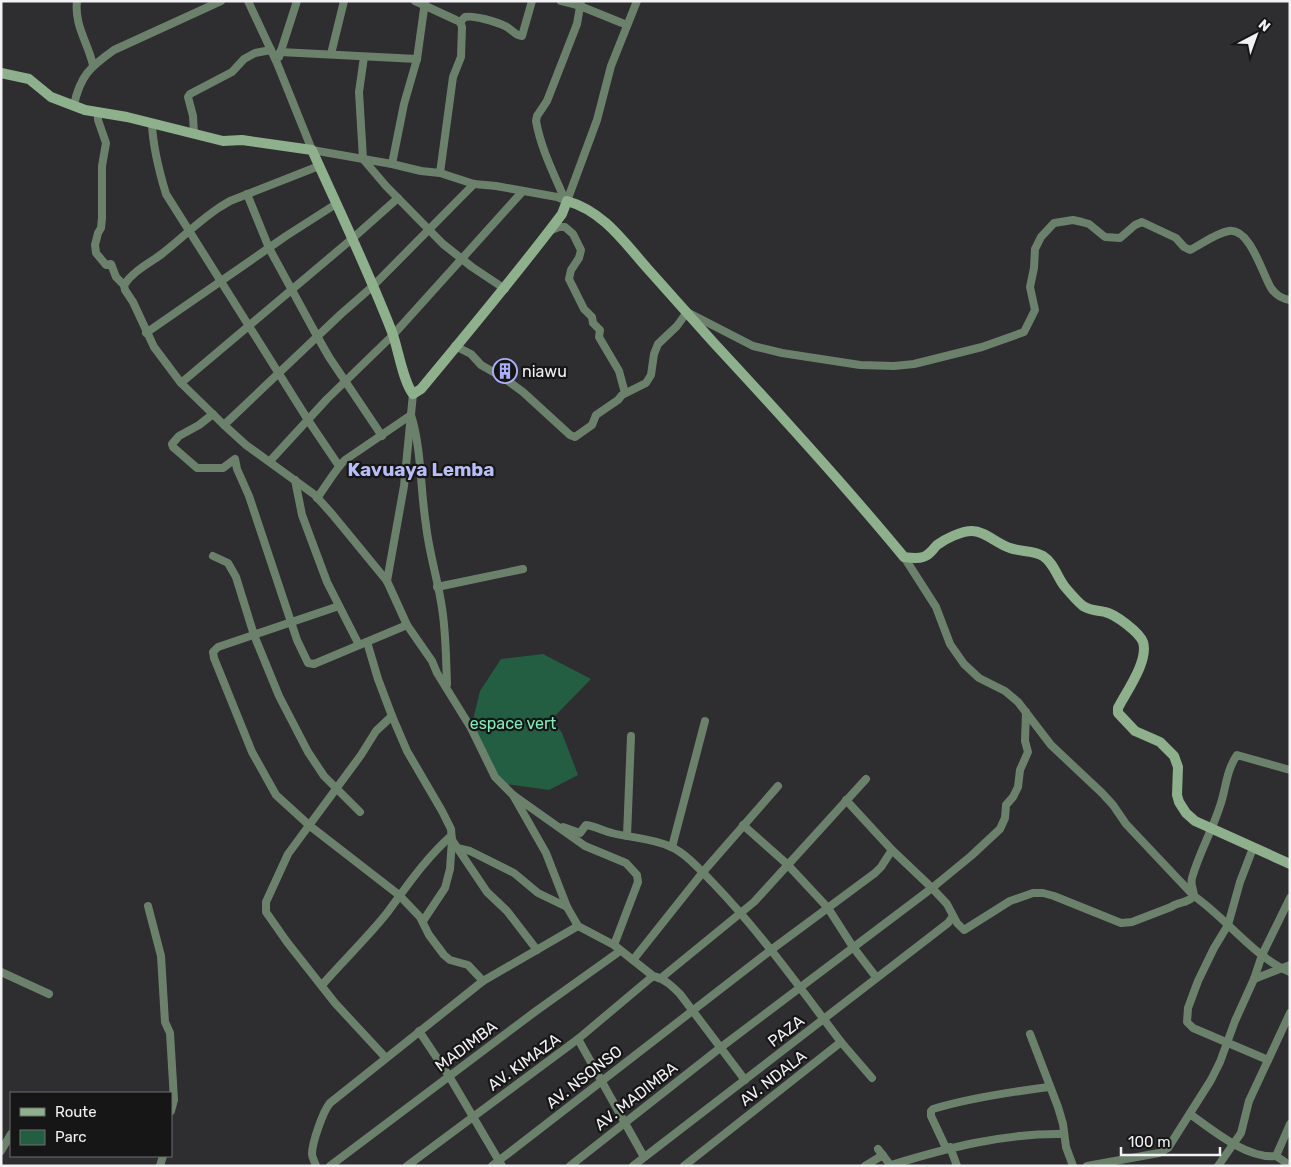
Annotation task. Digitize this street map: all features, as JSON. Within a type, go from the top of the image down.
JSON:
[{"type":"street","points":[[77,1],[80,31],[93,65]]},
{"type":"street","points":[[74,105],[78,88],[93,65],[114,50],[221,1]]},
{"type":"street","points":[[248,1],[277,63],[319,166],[353,238],[393,335],[408,385],[414,394]]},
{"type":"street","points":[[277,63],[297,1]]},
{"type":"street","points":[[331,54],[344,1]]},
{"type":"street","points":[[416,1],[424,3],[460,22],[462,28],[461,57],[455,70],[452,84],[440,173]]},
{"type":"street","points":[[460,22],[465,17],[475,17],[502,24],[518,36],[522,36],[532,1]]},
{"type":"street","points":[[561,1],[580,4],[627,25]]},
{"type":"street","points":[[387,581],[404,486],[414,394],[505,289],[566,208],[566,201],[594,128],[611,66],[637,1]]},
{"type":"street","points":[[392,164],[402,112],[417,59],[424,3]]},
{"type":"street","points":[[566,201],[554,178],[536,121],[547,101],[577,24],[580,4]]},
{"type":"street","points":[[194,134],[193,116],[188,97],[190,94],[232,72],[244,59],[255,53],[271,50]]},
{"type":"street","points":[[280,52],[417,59]]},
{"type":"street","points":[[364,57],[359,92],[363,159],[429,231],[462,259],[505,289]]},
{"type":"street","points":[[1,73],[29,79],[51,97],[85,110],[223,141],[242,140],[312,150],[440,173],[474,184],[557,197],[588,210],[614,231],[792,426],[904,558],[936,607],[950,644],[964,664],[979,678],[1011,695],[1051,746],[1102,793],[1126,824],[1194,896],[1207,905],[1262,954],[1281,969],[1290,972]]},
{"type":"street","points":[[98,112],[101,130],[106,143],[102,166],[101,228],[95,245],[96,253],[106,265],[111,264],[116,278],[124,286],[133,302],[154,347],[181,383],[224,425],[246,445],[317,498],[387,581],[407,625],[432,662],[437,674],[471,728],[495,777],[513,795],[554,825],[585,846],[626,863],[637,875],[638,882],[617,948]]},
{"type":"street","points":[[152,124],[158,167],[166,194],[278,374],[339,466]]},
{"type":"street","points":[[124,286],[139,270],[220,207],[247,194],[319,166]]},
{"type":"street","points":[[224,425],[317,336],[373,286],[474,184]]},
{"type":"street","points":[[270,462],[345,381],[393,335],[522,192]]},
{"type":"street","points":[[247,194],[269,248],[291,290],[345,381],[382,436]]},
{"type":"street","points":[[181,383],[249,327],[398,198]]},
{"type":"street","points":[[146,333],[336,204]]},
{"type":"street","points":[[686,312],[752,346],[782,354],[860,365],[886,366],[914,364],[942,358],[982,347],[1024,332],[1035,310],[1030,287],[1035,249],[1041,237],[1054,223],[1073,220],[1089,224],[1105,236],[1120,238],[1138,223],[1146,223],[1176,238],[1184,247],[1190,250],[1224,233],[1236,232],[1250,246],[1261,265],[1271,289],[1279,296],[1290,300]]},
{"type":"street","points":[[549,231],[565,227],[578,241],[582,250],[571,270],[569,279],[584,309],[600,330],[599,337],[619,371],[625,393]]},
{"type":"street","points":[[455,346],[471,354],[481,365],[504,378],[523,392],[575,437],[592,425],[598,413],[625,393],[646,384],[651,375],[654,354],[658,344],[677,326],[686,312]]},
{"type":"street","points":[[213,414],[180,436],[172,444],[173,447],[197,468],[223,468],[235,459],[236,469],[248,496],[302,652],[311,665],[407,625]]},
{"type":"street","points":[[317,498],[339,466],[411,415]]},
{"type":"street","points":[[411,415],[416,430],[426,524],[445,629],[448,684]]},
{"type":"street","points":[[295,480],[302,515],[327,582],[339,606],[363,644],[392,716],[408,751],[442,810],[453,841],[486,892],[507,911],[537,950]]},
{"type":"street","points":[[904,558],[917,559],[924,557],[929,555],[937,546],[964,532],[973,531],[1008,548],[1042,556],[1051,564],[1065,586],[1083,606],[1096,612],[1112,615],[1129,627],[1142,640],[1143,652],[1140,667],[1118,708],[1118,713],[1135,731],[1160,742],[1174,756],[1178,767],[1176,791],[1178,802],[1186,813],[1195,821],[1290,864]]},
{"type":"street","points":[[213,556],[228,563],[236,577],[254,636],[279,696],[308,752],[324,776],[360,812]]},
{"type":"street","points":[[437,587],[523,569]]},
{"type":"street","points":[[339,606],[254,636],[218,646],[213,652],[214,658],[241,727],[265,778],[276,795],[310,826],[399,895],[423,921],[424,927],[444,955],[450,960],[468,964],[483,980]]},
{"type":"street","name":"AV. MADIMBA","points":[[570,1166],[720,1048],[932,888],[1000,829],[1005,818],[1006,805],[1018,787],[1022,764],[1028,752],[1025,741],[1026,712]]},
{"type":"street","points":[[385,1058],[349,1020],[287,942],[266,912],[266,902],[288,854],[361,755],[376,731],[392,716]]},
{"type":"street","points":[[672,847],[705,721]]},
{"type":"street","points":[[627,836],[631,736]]},
{"type":"street","points":[[1194,896],[1191,883],[1194,871],[1220,807],[1229,767],[1237,756],[1290,770]]},
{"type":"street","name":"AV. KIMAZA","points":[[407,1166],[578,1039],[741,914],[866,779]]},
{"type":"street","points":[[633,960],[703,872],[778,786]]},
{"type":"street","points":[[513,795],[546,853],[567,907],[578,926],[617,948],[680,994],[745,1080]]},
{"type":"street","points":[[846,800],[892,850],[947,904],[953,916],[964,930],[1010,901],[1033,893],[1043,893],[1126,924],[1176,904],[1186,903],[1194,896]]},
{"type":"street","points":[[554,825],[580,833],[586,825],[590,825],[609,833],[649,840],[672,847],[703,872],[741,914],[841,1042],[872,1078]]},
{"type":"street","points":[[743,825],[787,864],[828,908],[853,947],[876,977]]},
{"type":"street","points":[[453,841],[470,852],[514,873],[534,890],[567,907]]},
{"type":"street","points":[[322,985],[386,914],[399,895],[437,849],[453,841]]},
{"type":"street","points":[[423,921],[445,888],[450,869],[453,841]]},
{"type":"street","points":[[1253,848],[1240,882],[1228,924],[1198,981],[1186,1017],[1187,1022],[1193,1028],[1268,1060]]},
{"type":"street","name":"AV. NSONSO","points":[[492,1166],[501,1163],[692,1010],[875,873],[892,850]]},
{"type":"street","points":[[1087,1166],[1160,1153],[1165,1150],[1211,1080],[1254,979],[1262,954],[1290,898]]},
{"type":"street","points":[[148,906],[161,956],[165,1022],[170,1033],[174,1100],[172,1108]]},
{"type":"street","name":"PAZA","points":[[633,1166],[948,923],[953,916]]},
{"type":"street","points":[[316,1166],[312,1154],[326,1108],[483,980],[578,926]]},
{"type":"street","name":"MADIMBA","points":[[330,1166],[617,948]]},
{"type":"street","points":[[1254,979],[1290,965]]},
{"type":"street","points":[[1,972],[49,994]]},
{"type":"street","points":[[1218,1166],[1241,1133],[1249,1101],[1290,1013]]},
{"type":"street","points":[[420,1031],[501,1163]]},
{"type":"street","points":[[1030,1034],[1063,1124],[1063,1134],[1073,1166]]},
{"type":"street","points":[[578,1039],[644,1157]]},
{"type":"street","name":"AV. NDALA","points":[[684,1166],[841,1042]]},
{"type":"street","points":[[957,1166],[931,1116],[932,1109],[1027,1089],[1049,1087]]},
{"type":"street","points":[[1190,1114],[1233,1145],[1260,1154],[1276,1156],[1286,1166]]},
{"type":"street","points":[[1276,1156],[1290,1124]]},
{"type":"street","points":[[865,1166],[881,1152],[891,1165],[948,1147],[1038,1133],[1063,1134]]},
{"type":"street","points":[[1,1151],[10,1136]]},
{"type":"street","points":[[1115,1166],[1126,1159]]},
{"type":"green space","name":"espace vert","points":[[543,654],[591,679],[552,719],[562,733],[578,775],[549,790],[500,783],[471,728],[480,691],[501,659]]},
{"type":"place","name":"niawu","points":[[505,371]]},
{"type":"district","name":"Kavuaya Lemba","points":[[421,469]]}]
